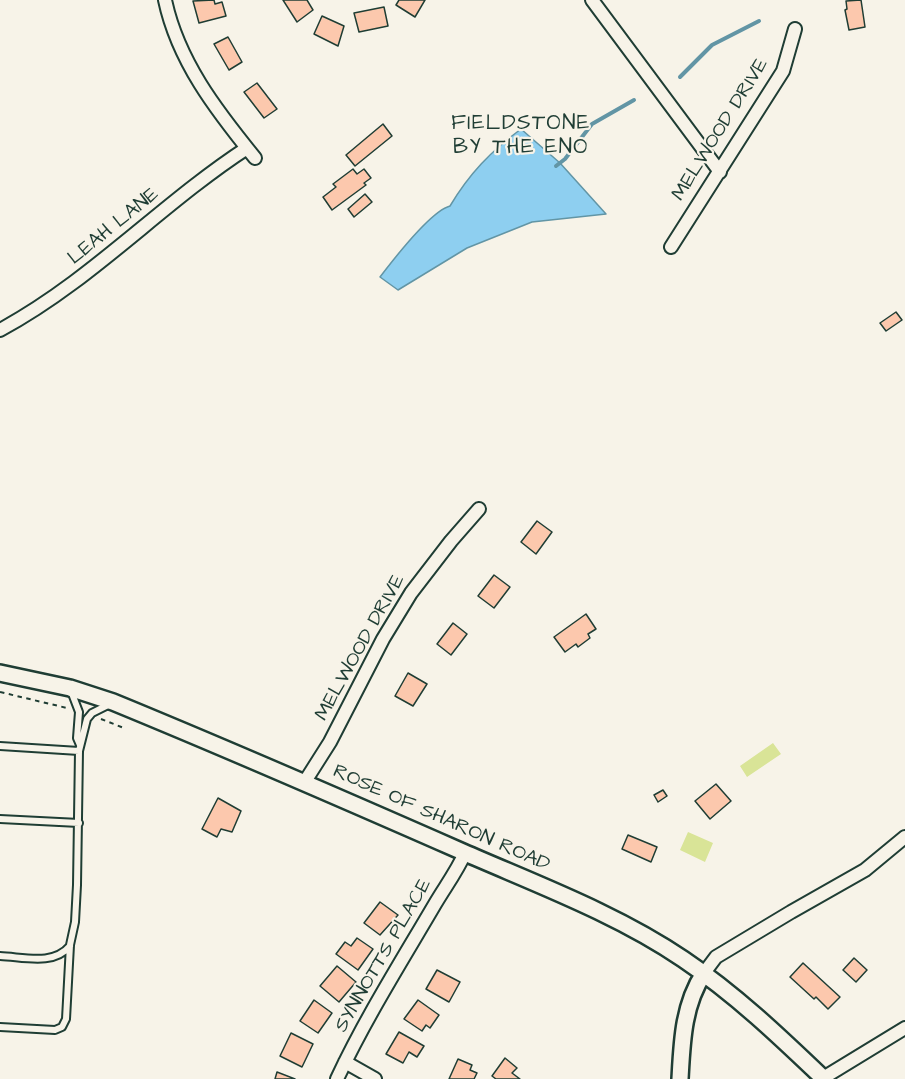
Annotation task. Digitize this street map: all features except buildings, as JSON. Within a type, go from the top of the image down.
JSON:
[{"type":"street","name":"LEAH LANE","points":[[0,330],[77,282],[136,233],[251,153],[213,104],[191,70],[172,26],[165,0]]},
{"type":"street","points":[[592,0],[720,172]]},
{"type":"street","name":"MELWOOD DRIVE","points":[[671,247],[783,71],[795,29]]},
{"type":"street","name":"MELWOOD DRIVE","points":[[304,783],[330,742],[383,639],[411,593],[479,509]]},
{"type":"street","name":"ROSE OF SHARON ROAD","points":[[0,673],[70,688],[113,702],[517,874],[632,929],[682,958],[745,1005],[824,1079]]},
{"type":"street","points":[[680,1079],[685,1021],[694,988],[716,957],[850,879],[905,837]]},
{"type":"street","name":"SYNNOTTS PLACE","points":[[337,1079],[465,853]]},
{"type":"street","points":[[824,1079],[905,1028]]},
{"type":"street","points":[[345,1062],[375,1079]]},
{"type":"lane","points":[[0,1028],[55,1030],[62,1027],[66,1019],[70,945],[75,922],[79,823],[77,738],[79,712],[70,688]]},
{"type":"lane","points":[[79,748],[83,741],[87,719],[92,713],[113,702]]},
{"type":"lane","points":[[0,746],[79,748]]},
{"type":"lane","points":[[0,819],[79,823]]},
{"type":"lane","points":[[0,956],[49,959],[62,955],[70,945]]},
{"type":"path","points":[[0,692],[74,710]]},
{"type":"path","points":[[94,717],[124,728]]},
{"type":"green space","points":[[773,743],[781,754],[747,777],[740,766]]},
{"type":"green space","points":[[688,832],[713,843],[705,862],[680,850]]},
{"type":"water","points":[[521,129],[560,163],[606,214],[532,222],[467,248],[398,290],[380,277],[423,226],[450,206],[481,164]]},
{"type":"waterway","points":[[680,77],[712,45],[759,21]]},
{"type":"waterway","points":[[556,166],[565,159],[592,124],[634,100]]},
{"type":"district","name":"FIELDSTONE BY THE ENO","points":[[521,137]]}]
